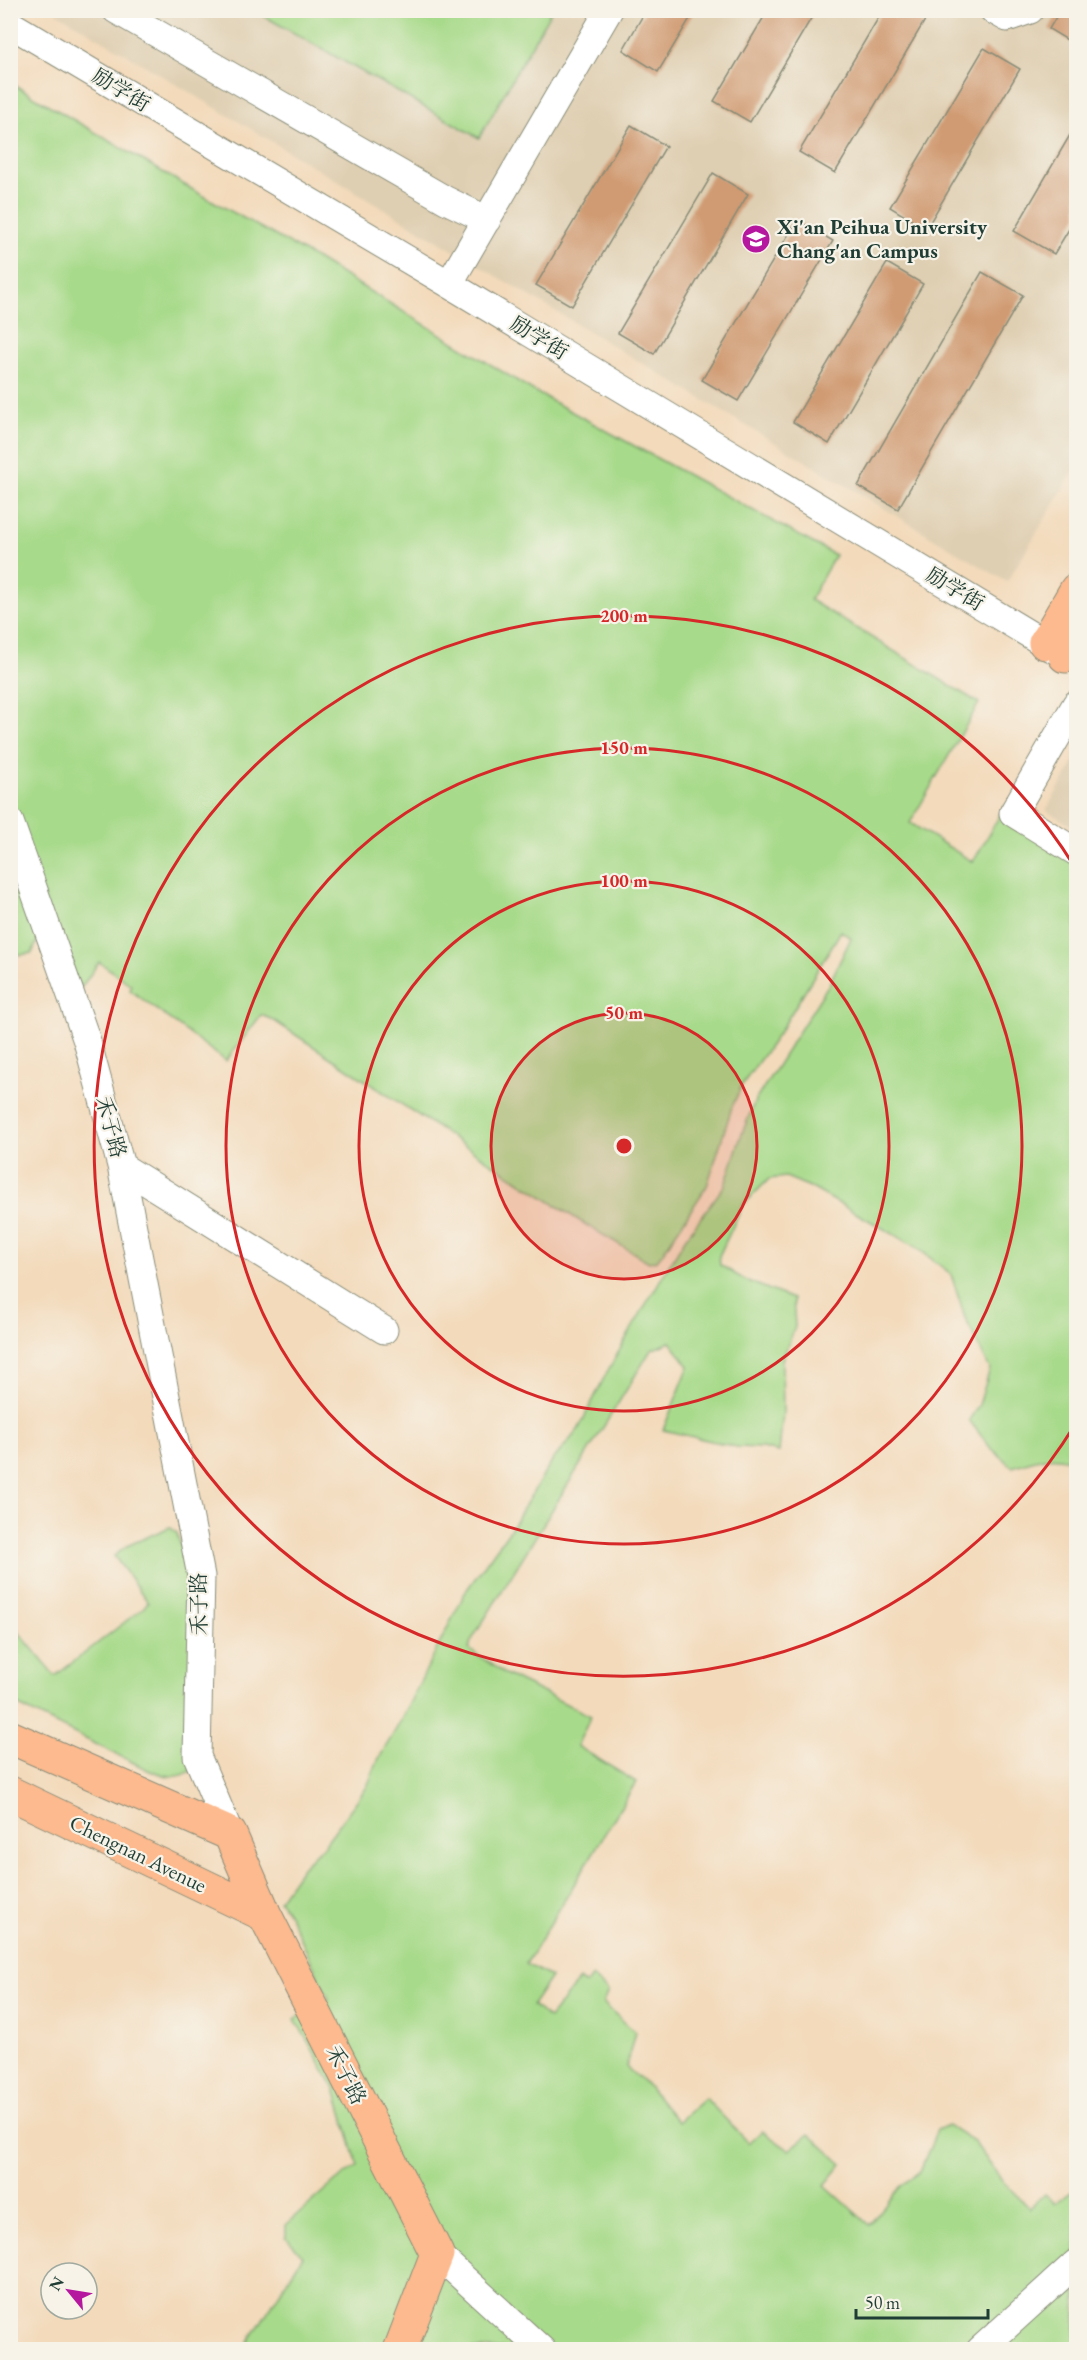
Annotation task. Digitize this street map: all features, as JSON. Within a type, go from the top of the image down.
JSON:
[{"type":"main road","points":[[1066,650],[1077,590]]},
{"type":"main road","points":[[10,1737],[230,1834]]},
{"type":"main road","name":"Chengnan Avenue","points":[[10,1793],[265,1915]]},
{"type":"main road","name":"禾子路","points":[[230,1834],[265,1915],[437,2254]]},
{"type":"main road","points":[[400,2349],[437,2254]]},
{"type":"street","points":[[116,10],[446,200],[487,220]]},
{"type":"street","points":[[449,284],[609,10]]},
{"type":"street","points":[[993,10],[1007,18],[1030,10]]},
{"type":"street","name":"励学街","points":[[10,24],[1066,650]]},
{"type":"street","points":[[1077,705],[1012,813],[1077,852]]},
{"type":"street","name":"禾子路","points":[[10,822],[87,1041],[121,1166],[201,1576],[197,1756],[230,1834]]},
{"type":"street","points":[[121,1166],[384,1330]]},
{"type":"street","points":[[437,2254],[542,2349]]},
{"type":"street","points":[[980,2349],[1077,2263]]},
{"type":"shaded area","name":"Xi'an Peihua University Chang'an Campus","points":[[54,11],[1076,11],[1076,467],[1007,582]]},
{"type":"shaded area","points":[[1076,759],[1076,829],[1046,810]]},
{"type":"green space","points":[[255,11],[551,11],[479,138]]},
{"type":"green space","points":[[11,83],[200,194],[310,255],[539,394],[835,555],[810,600],[979,703],[910,823],[973,862],[1005,806],[1076,852],[1076,1464],[1052,1457],[1012,1467],[989,1446],[969,1420],[979,1405],[990,1369],[965,1318],[951,1274],[916,1247],[810,1187],[786,1177],[769,1179],[743,1205],[719,1256],[720,1265],[745,1280],[793,1299],[795,1327],[782,1360],[783,1413],[779,1452],[762,1448],[737,1447],[663,1430],[689,1366],[670,1342],[651,1350],[471,1641],[469,1649],[505,1674],[591,1716],[577,1746],[636,1782],[526,1964],[551,1977],[532,2005],[549,2018],[579,1980],[586,1984],[592,1977],[608,1991],[603,2003],[635,2032],[626,2067],[650,2088],[678,2122],[705,2098],[749,2143],[762,2131],[789,2150],[809,2134],[842,2164],[825,2185],[869,2225],[900,2187],[921,2170],[937,2130],[948,2125],[974,2142],[1005,2184],[1030,2208],[1045,2194],[1055,2203],[1076,2189],[1076,2349],[244,2349],[303,2256],[286,2237],[286,2225],[336,2181],[358,2166],[335,2089],[295,2019],[329,1999],[290,1916],[279,1900],[302,1867],[324,1845],[367,1787],[378,1760],[398,1726],[466,1591],[512,1527],[552,1461],[578,1430],[607,1372],[685,1239],[725,1185],[755,1101],[829,984],[851,938],[841,931],[781,1030],[742,1085],[732,1107],[707,1186],[662,1254],[657,1260],[649,1262],[583,1223],[273,1020],[261,1015],[226,1061],[130,990],[131,985],[99,962],[81,988],[40,935],[32,953],[20,955],[11,950]]},
{"type":"green space","points":[[170,1527],[177,1533],[186,1567],[194,1643],[192,1770],[182,1775],[172,1776],[150,1771],[11,1702],[10,1636],[17,1630],[55,1676],[148,1602],[114,1556],[127,1546]]},
{"type":"building","points":[[646,10],[695,10],[658,72],[623,50]]},
{"type":"building","points":[[768,10],[816,10],[750,122],[714,101]]},
{"type":"building","points":[[883,10],[931,10],[835,173],[799,152]]},
{"type":"building","points":[[1060,10],[1077,10],[1077,46],[1049,29]]},
{"type":"building","points":[[984,48],[1020,69],[926,229],[890,207]]},
{"type":"building","points":[[1077,123],[1077,216],[1054,254],[1014,231]]},
{"type":"building","points":[[631,125],[666,146],[572,306],[536,285]]},
{"type":"building","points":[[713,173],[748,194],[654,354],[618,333]]},
{"type":"building","points":[[797,220],[833,241],[738,401],[702,380]]},
{"type":"building","points":[[887,263],[923,284],[829,444],[793,422]]},
{"type":"building","points":[[982,272],[1023,295],[898,509],[858,486]]},
{"type":"place","name":"Xi'an Peihua University Chang'an Campus","points":[[756,239]]}]
